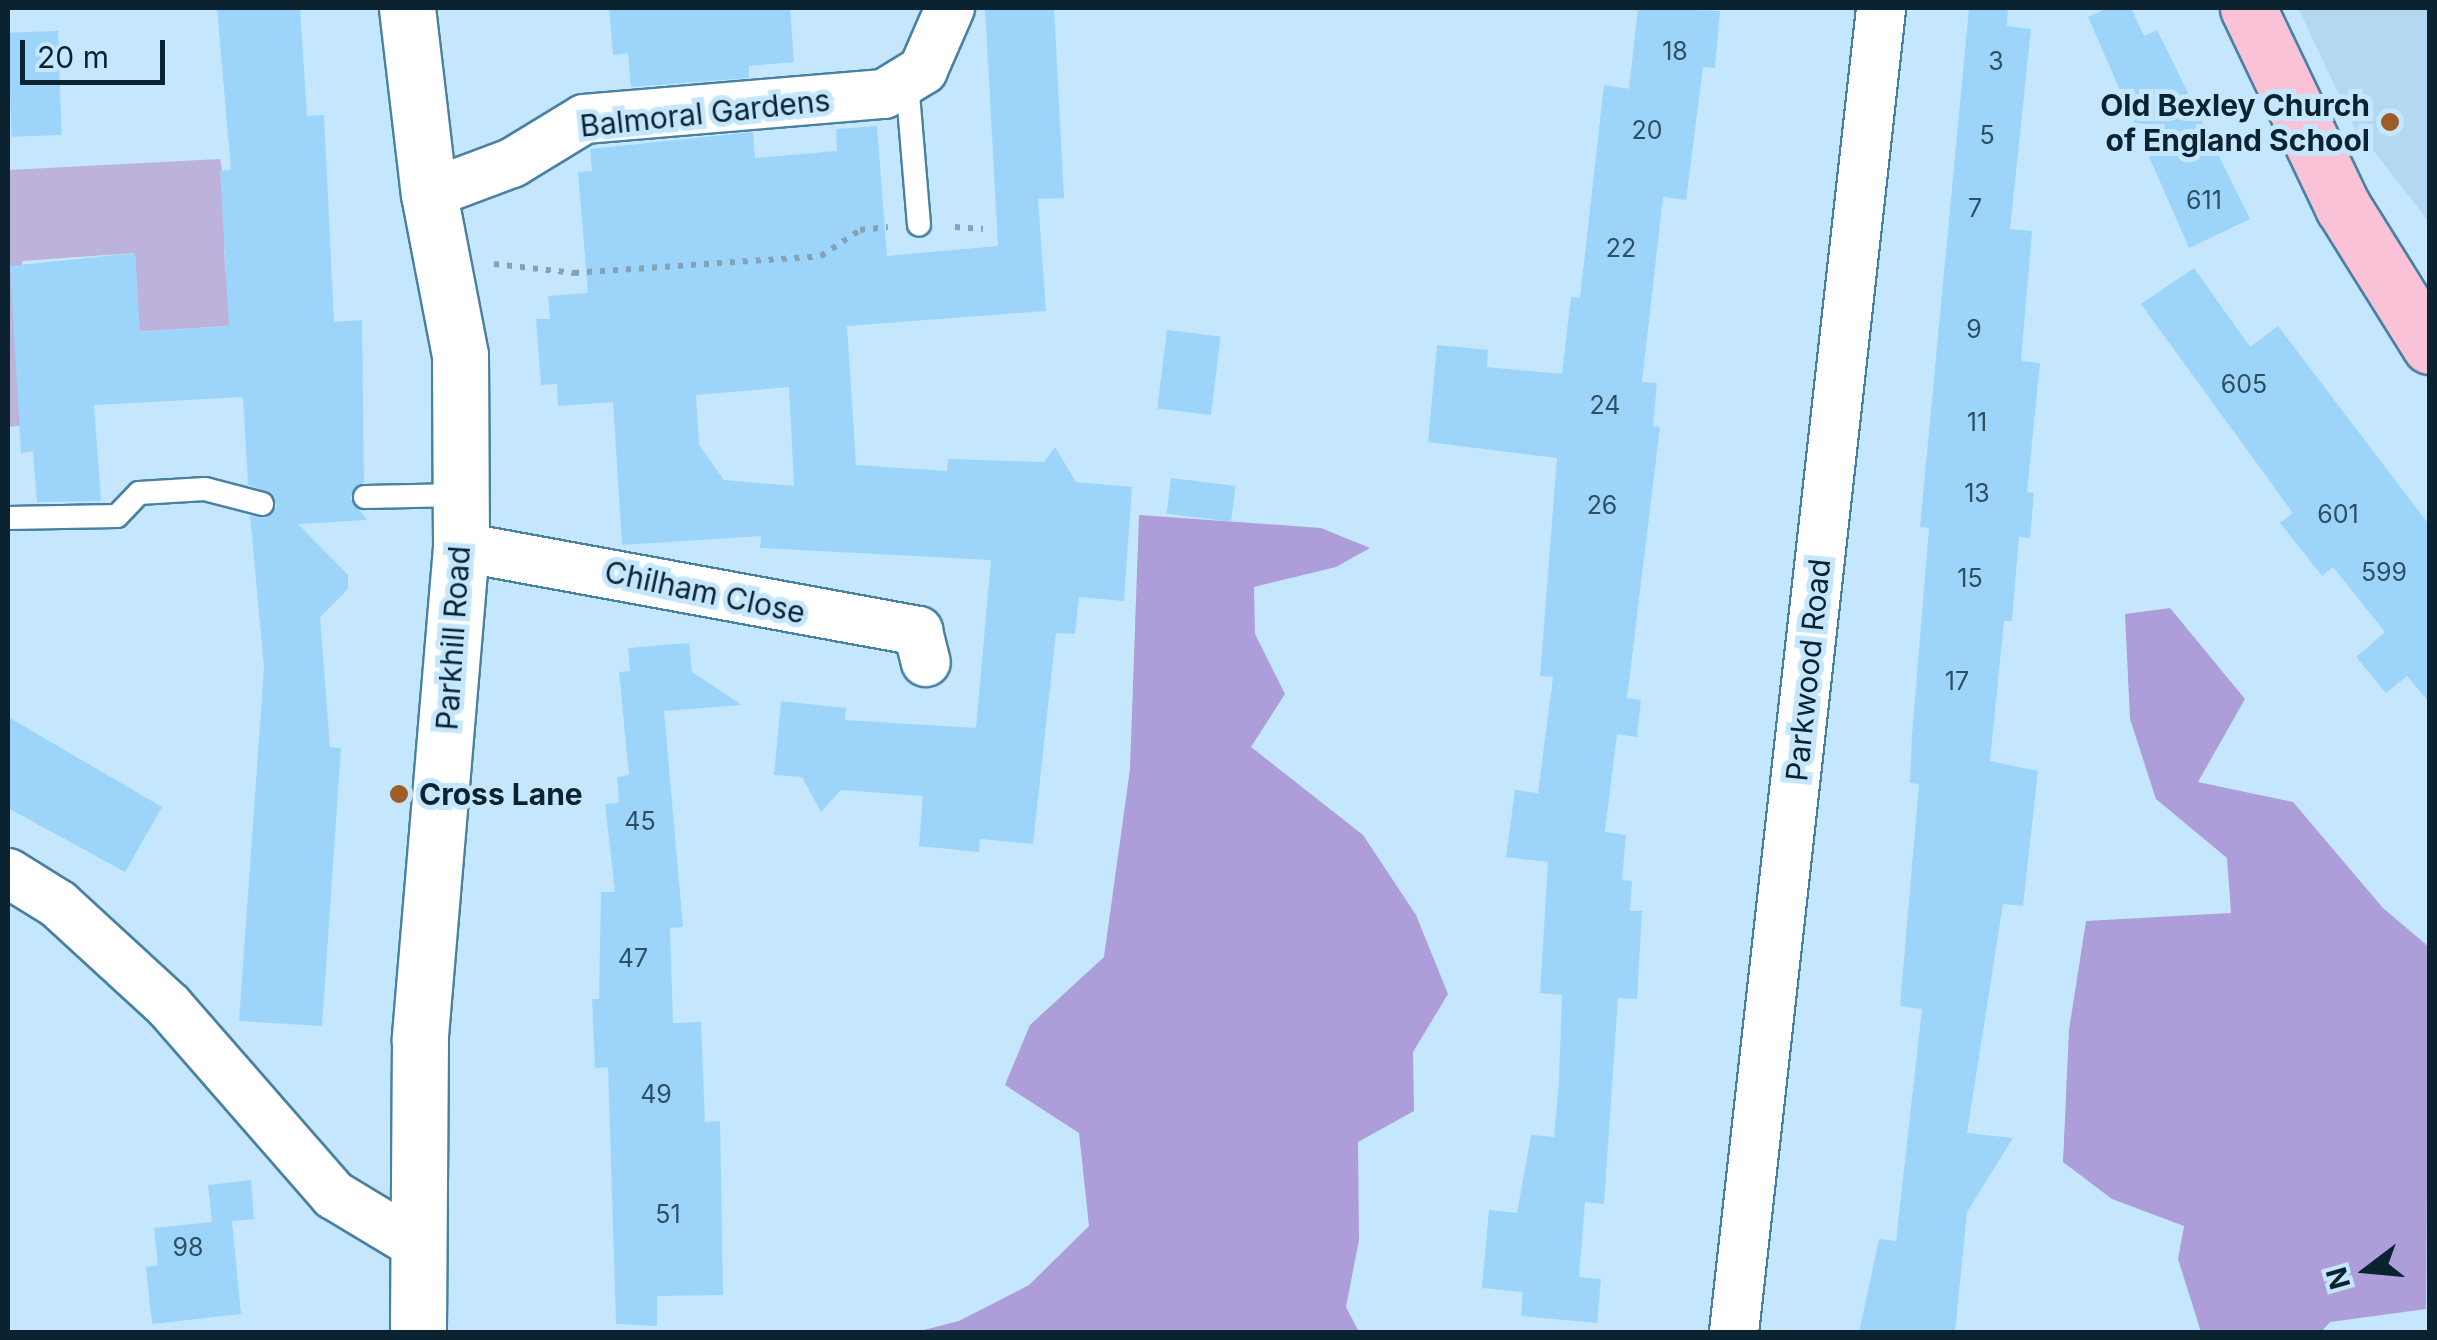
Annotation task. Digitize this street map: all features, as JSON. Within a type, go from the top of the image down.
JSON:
[{"type":"main road","name":"Parkhill Road","points":[[407,8],[429,194],[460,356],[461,521],[424,972],[418,1332]]},
{"type":"main road","points":[[2248,8],[2344,207],[2430,346]]},
{"type":"street","points":[[907,82],[935,52],[950,8]]},
{"type":"street","name":"Parkwood Road","points":[[1734,1332],[1882,8]]},
{"type":"street","name":"Balmoral Gardens","points":[[429,194],[512,163],[584,119],[870,98],[907,82]]},
{"type":"street","name":"Chilham Close","points":[[461,521],[918,631],[926,662]]},
{"type":"street","points":[[8,872],[58,904],[169,1006],[334,1195],[417,1245]]},
{"type":"lane","points":[[907,82],[919,224]]},
{"type":"lane","points":[[8,518],[118,516],[140,494],[205,489],[262,504]]},
{"type":"lane","points":[[365,497],[461,521]]},
{"type":"path","points":[[444,273],[493,264],[574,273],[821,256],[860,230],[919,224],[984,229]]},
{"type":"shaded area","name":"Old Bexley Church of England School","points":[[2298,8],[2429,8],[2429,222],[2373,150],[2366,152]]},
{"type":"shaded area","points":[[220,159],[236,249],[224,250],[226,276],[241,325],[120,333],[116,289],[137,287],[135,253],[22,261],[30,425],[8,427],[8,170]]},
{"type":"shaded area","points":[[1139,515],[1321,528],[1370,548],[1336,567],[1254,587],[1255,634],[1285,694],[1251,747],[1363,835],[1416,915],[1448,994],[1413,1052],[1414,1111],[1358,1142],[1359,1240],[1346,1307],[1359,1332],[916,1332],[959,1321],[1029,1285],[1089,1226],[1079,1133],[1005,1085],[1030,1025],[1104,957],[1130,769]]},
{"type":"shaded area","points":[[2170,608],[2245,699],[2198,782],[2293,802],[2383,908],[2429,947],[2426,1309],[2330,1322],[2321,1332],[2201,1332],[2178,1259],[2184,1226],[2112,1199],[2063,1162],[2069,1030],[2086,921],[2231,913],[2227,858],[2156,799],[2130,719],[2125,614]]},
{"type":"building","points":[[217,8],[300,8],[307,116],[324,115],[334,322],[362,320],[364,482],[350,498],[367,520],[298,524],[348,575],[348,589],[320,617],[330,747],[341,748],[322,1026],[239,1021],[264,668],[250,516],[267,518],[277,507],[272,493],[248,485],[243,397],[94,405],[101,501],[37,502],[33,451],[21,453],[10,266],[135,253],[140,332],[229,326],[220,171],[231,170]]},
{"type":"building","points":[[609,8],[790,8],[794,62],[749,66],[749,78],[631,87],[628,53],[613,55]]},
{"type":"building","points":[[985,8],[1054,8],[1064,198],[1038,199],[1046,311],[847,326],[856,465],[947,471],[948,459],[1044,462],[1055,447],[1076,482],[1132,487],[1124,601],[1079,597],[1075,634],[1056,633],[1033,844],[980,839],[979,852],[919,846],[923,796],[841,790],[821,812],[802,777],[774,775],[781,701],[846,708],[845,720],[976,728],[991,560],[760,548],[761,536],[622,545],[613,402],[558,406],[557,384],[541,385],[536,319],[550,319],[548,296],[588,293],[578,172],[592,171],[590,149],[753,132],[755,158],[837,151],[836,129],[877,126],[887,256],[998,246]],"holes":[[[789,387],[794,486],[724,480],[699,445],[696,395]]]},
{"type":"building","points":[[1638,8],[1720,11],[1715,68],[1703,67],[1686,200],[1663,197],[1642,382],[1657,383],[1653,426],[1660,427],[1627,698],[1641,700],[1637,737],[1617,734],[1605,832],[1626,835],[1622,880],[1632,881],[1630,911],[1642,911],[1637,999],[1618,998],[1604,1204],[1585,1202],[1579,1277],[1601,1279],[1597,1323],[1521,1316],[1523,1292],[1482,1288],[1489,1210],[1517,1213],[1531,1135],[1554,1137],[1562,995],[1540,993],[1548,862],[1506,857],[1515,790],[1538,793],[1553,677],[1540,676],[1557,458],[1428,442],[1437,345],[1488,350],[1487,367],[1562,374],[1571,297],[1580,298],[1604,85],[1629,89]]},
{"type":"building","points":[[1969,8],[2008,8],[2007,26],[2031,29],[2010,229],[2032,231],[2021,361],[2040,363],[2027,492],[2034,493],[2030,538],[2019,537],[2012,621],[2004,621],[1990,761],[2038,771],[2023,906],[2003,904],[1967,1133],[2013,1138],[1967,1212],[1955,1332],[1859,1332],[1879,1239],[1896,1241],[1922,1009],[1900,1006],[1919,784],[1910,783],[1929,528],[1920,527]]},
{"type":"building","points":[[2108,8],[2131,8],[2144,36],[2157,30],[2250,219],[2189,248],[2088,17]]},
{"type":"building","points":[[58,31],[62,135],[12,137],[8,33]]},
{"type":"building","points":[[2194,268],[2250,347],[2278,326],[2430,526],[2430,703],[2407,676],[2386,693],[2356,657],[2385,632],[2333,567],[2322,576],[2280,523],[2293,513],[2141,304]]},
{"type":"building","points":[[1167,330],[1221,337],[1211,415],[1157,408]]},
{"type":"building","points":[[1171,478],[1236,486],[1231,522],[1167,514]]},
{"type":"building","points":[[689,643],[692,672],[742,705],[664,711],[683,927],[670,928],[673,1023],[701,1022],[705,1122],[720,1121],[723,1295],[657,1296],[657,1326],[616,1324],[608,1067],[595,1068],[592,999],[599,999],[601,892],[615,892],[605,804],[619,803],[617,777],[629,775],[619,672],[630,671],[628,648]]},
{"type":"building","points":[[8,717],[162,807],[125,872],[8,808]]},
{"type":"building","points":[[251,1180],[254,1219],[232,1221],[241,1314],[152,1324],[146,1267],[158,1265],[154,1228],[212,1222],[208,1185]]},
{"type":"place","name":"Old Bexley Church of England School","points":[[2390,122]]},
{"type":"place","name":"Cross Lane","points":[[399,794]]}]
